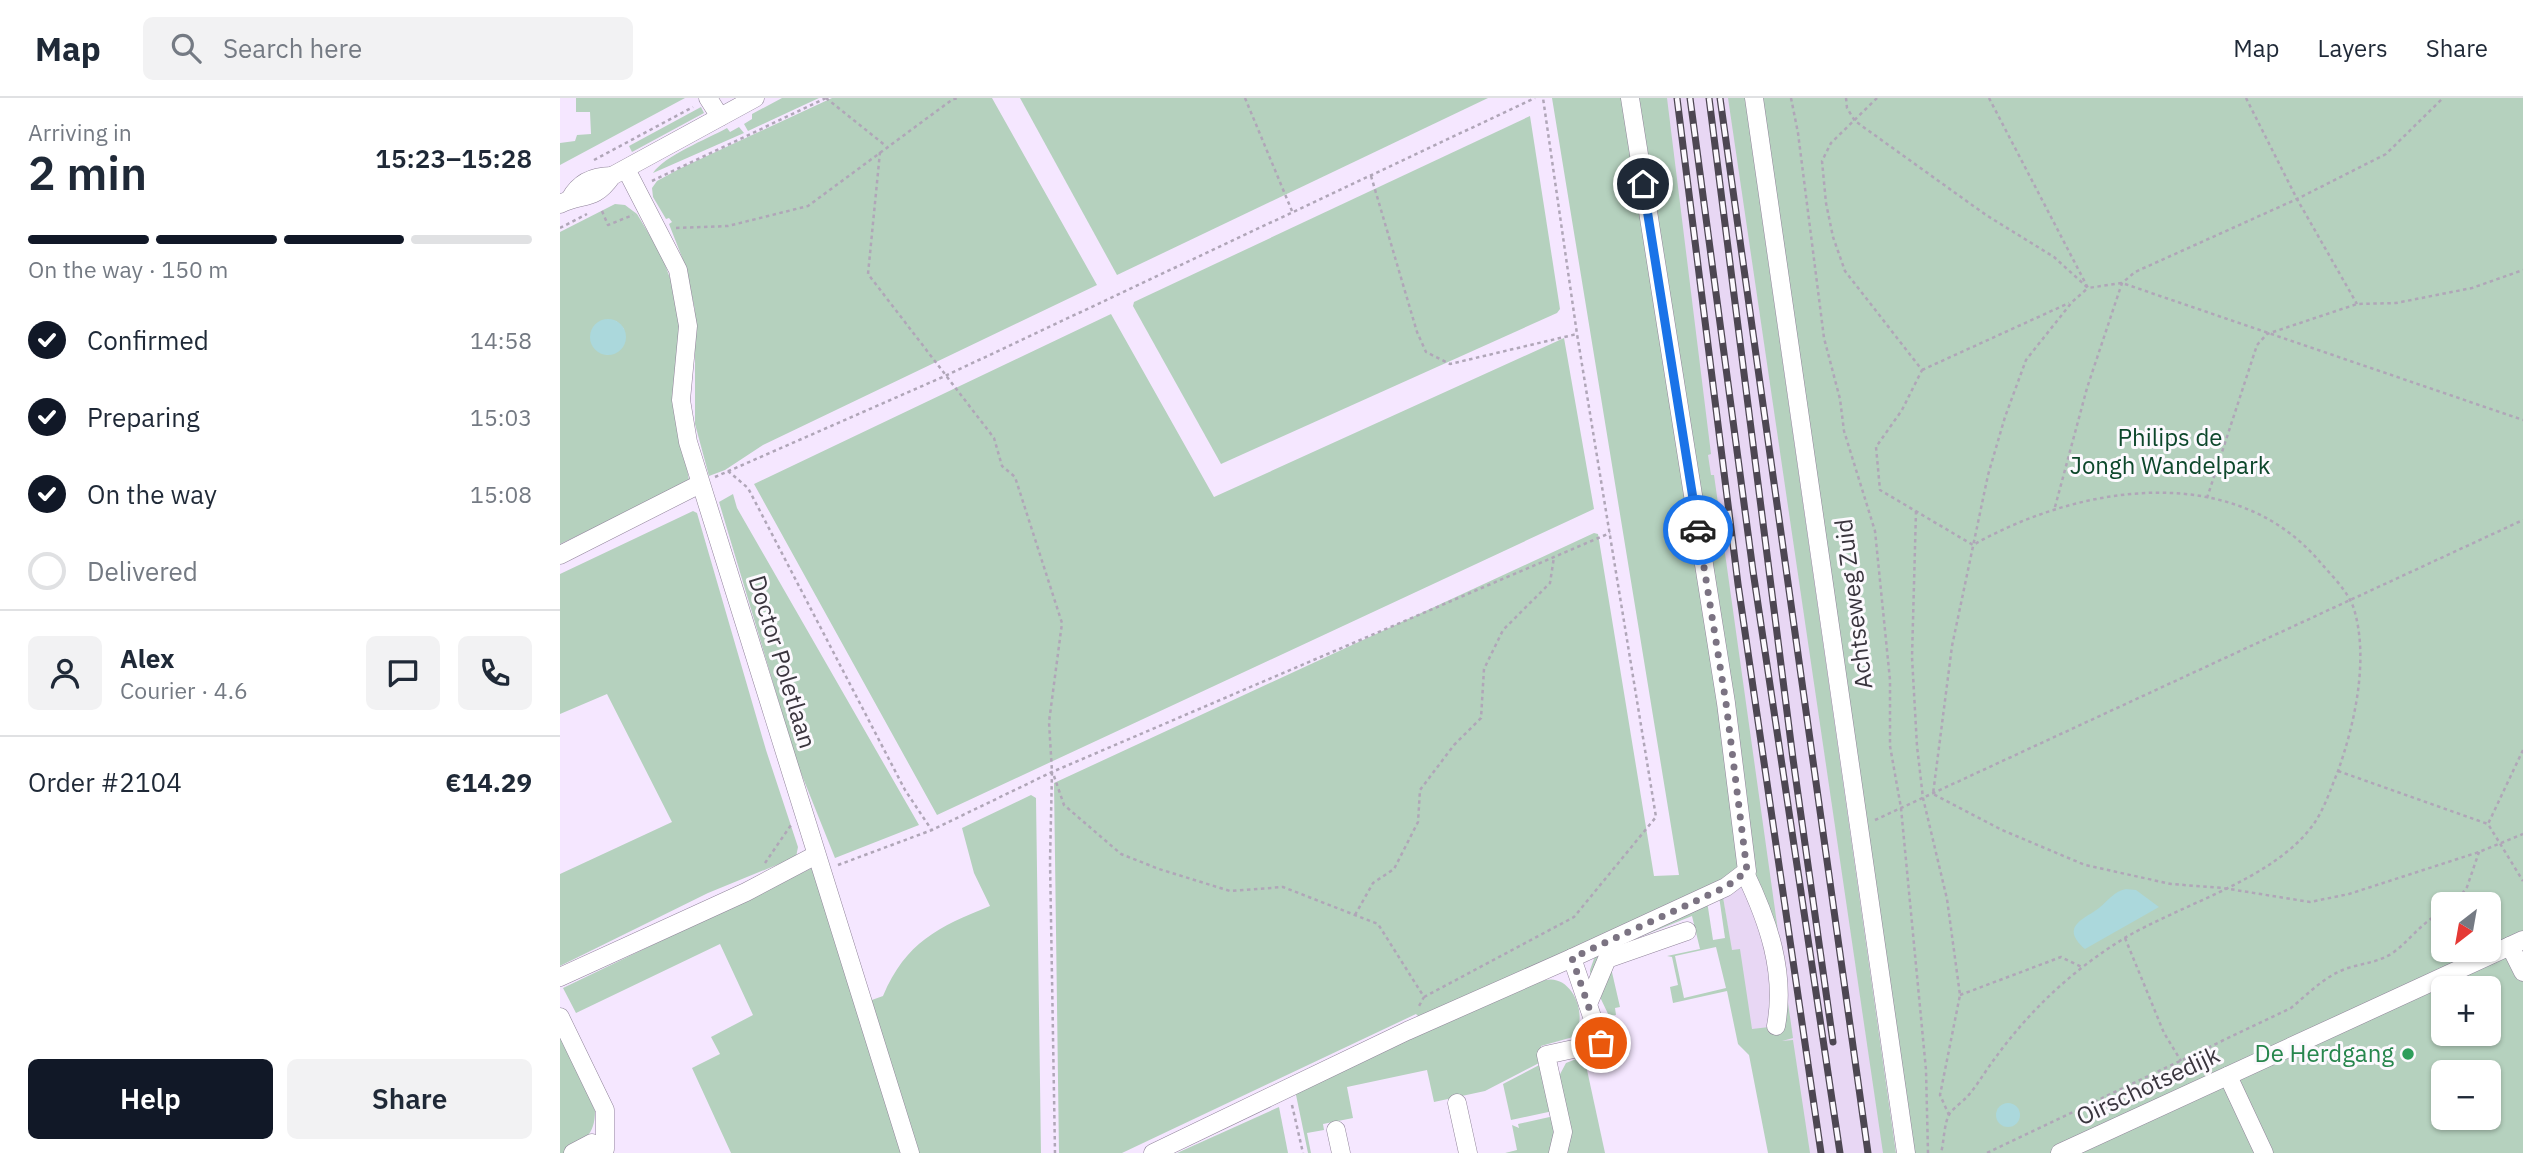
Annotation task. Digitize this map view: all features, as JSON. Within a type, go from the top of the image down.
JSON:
[{"type":"street","points":[[565,201],[576,187],[596,176],[619,172],[755,98]]},
{"type":"street","points":[[1630,98],[1726,703],[1742,819],[1745,873],[1771,934],[1781,1001],[1776,1026]]},
{"type":"street","name":"Achtseweg Zuid","points":[[1754,98],[1906,1153]]},
{"type":"street","points":[[708,99],[720,117]]},
{"type":"street","name":"Doctor Poletlaan","points":[[619,172],[636,190],[678,270],[688,326],[681,400],[700,484],[909,1153]]},
{"type":"street","points":[[560,555],[700,484]]},
{"type":"street","points":[[560,977],[746,891],[816,855]]},
{"type":"street","points":[[1153,1153],[1407,1031],[1572,958],[1713,900],[1745,873]]},
{"type":"street","points":[[1588,1004],[1607,959],[1687,931]]},
{"type":"street","points":[[2516,943],[2523,972]]},
{"type":"street","name":"Oirschotsedijk","points":[[2060,1153],[2516,943]]},
{"type":"street","points":[[1558,1153],[1563,1132],[1546,1055],[1601,1043],[1572,958]]},
{"type":"street","points":[[560,1017],[605,1110],[606,1151]]},
{"type":"street","points":[[2228,1076],[2264,1153]]},
{"type":"street","points":[[1457,1102],[1468,1153]]},
{"type":"street","points":[[1336,1130],[1341,1153]]},
{"type":"street","points":[[573,1153],[593,1143],[606,1151]]},
{"type":"path","points":[[636,190],[826,98],[887,147]]},
{"type":"path","points":[[667,229],[728,226],[808,206],[953,99],[960,98]]},
{"type":"path","points":[[1245,98],[1293,212]]},
{"type":"path","points":[[932,830],[905,790],[748,488],[728,471],[946,376],[1535,98]]},
{"type":"path","points":[[1407,1031],[1424,997],[1574,917],[1656,817],[1577,334],[1543,98]]},
{"type":"path","name":"Achtseweg Zuid","points":[[1791,98],[1824,338],[1840,400],[1844,431],[1875,531],[1890,680],[1890,747],[1901,808],[1926,1070],[1928,1153]]},
{"type":"path","points":[[1846,98],[1847,108],[1855,121],[1986,215],[2054,257],[2088,288]]},
{"type":"path","points":[[1877,98],[1831,143],[1822,161],[1833,237],[1846,271],[1922,370]]},
{"type":"path","points":[[1989,98],[2088,288]]},
{"type":"path","points":[[2246,98],[2297,199],[2357,304]]},
{"type":"path","points":[[2055,508],[2084,400],[2122,283],[2135,272],[2297,199],[2385,154],[2443,98]]},
{"type":"path","points":[[616,149],[708,99]]},
{"type":"path","points":[[880,152],[868,274],[994,438],[1002,466],[1015,477],[1062,623],[1049,722],[1052,772],[1050,861],[1055,1153]]},
{"type":"path","points":[[1371,176],[1417,331],[1426,352],[1450,364],[1577,334]]},
{"type":"path","points":[[602,211],[608,225],[637,214]]},
{"type":"path","points":[[2207,498],[2257,345],[2267,334],[2357,304],[2396,303],[2472,288],[2523,270]]},
{"type":"path","points":[[1933,794],[1952,646],[1973,545],[2002,428],[2026,360],[2071,302],[2088,288],[2122,283],[2523,420]]},
{"type":"path","points":[[1973,545],[1880,490],[1876,447],[1902,410],[1922,370],[2071,302]]},
{"type":"path","points":[[1941,1153],[1949,1115],[1969,1096],[2012,1034],[2053,990],[2125,938],[2250,876],[2297,842],[2314,824],[2338,771],[2354,712],[2359,649],[2351,601],[2305,544],[2274,520],[2207,498],[2140,492],[2055,508],[1973,545]]},
{"type":"path","points":[[1916,511],[1912,657],[1923,798],[1947,898],[1960,995],[1940,1095],[1949,1115]]},
{"type":"path","points":[[1858,828],[2523,520]]},
{"type":"path","points":[[833,866],[932,830],[1052,772],[1610,533]]},
{"type":"path","points":[[1355,915],[1373,883],[1394,869],[1418,822],[1420,790],[1454,745],[1481,718],[1483,668],[1503,630],[1550,583],[1554,557]]},
{"type":"path","points":[[2488,824],[2523,750]]},
{"type":"path","points":[[2338,771],[2488,824],[2523,881]]},
{"type":"path","points":[[1052,772],[1064,805],[1121,854],[1230,891],[1283,887],[1378,924],[1424,997]]},
{"type":"path","points":[[1933,794],[2002,830],[2085,865],[2171,884],[2223,888],[2310,902],[2349,894],[2479,852],[2523,834]]},
{"type":"path","points":[[746,891],[796,818],[805,815]]},
{"type":"path","points":[[2463,892],[2479,852]]},
{"type":"path","points":[[1987,1153],[2291,1008],[2328,978],[2347,968],[2375,962],[2394,952],[2431,917]]},
{"type":"path","points":[[2125,938],[2164,1033],[2181,1061]]},
{"type":"path","points":[[1960,995],[2061,957],[2082,967]]},
{"type":"path","points":[[1288,1089],[1303,1153]]},
{"type":"shaded area","points":[[1643,98],[1730,98],[1892,1153],[1779,1153],[1745,1037],[1723,897]]},
{"type":"shaded area","points":[[608,319],[621,324],[626,337],[621,350],[608,355],[595,350],[590,337],[595,324]]},
{"type":"shaded area","points":[[2126,889],[2136,890],[2159,907],[2085,949],[2074,934],[2077,924],[2114,894]]},
{"type":"shaded area","points":[[2008,1103],[2016,1107],[2020,1115],[2016,1123],[2008,1127],[2000,1123],[1996,1115],[2000,1107]]},
{"type":"green space","points":[[576,98],[685,98],[560,165],[560,143],[575,141],[577,135],[591,134],[590,112],[576,112]]},
{"type":"green space","points":[[782,98],[819,98],[748,131],[744,124],[752,119],[752,114]]},
{"type":"green space","points":[[832,98],[992,98],[1097,285],[763,445],[725,470],[709,476],[695,424],[695,310],[685,265],[669,224],[672,222],[669,218],[666,219],[653,197],[652,188],[657,181],[681,168]]},
{"type":"green space","points":[[1020,98],[1488,98],[1117,275]]},
{"type":"green space","points":[[1552,98],[1624,98],[1720,703],[1741,857],[1736,873],[1423,1021],[1416,1014],[1122,1153],[1059,1153],[1054,783],[1594,533],[1598,534],[1654,876],[1679,875]]},
{"type":"green space","points":[[1635,98],[1667,98],[1711,454],[1708,455],[1711,475],[1714,475],[1793,1038],[1782,1041],[1793,1040],[1810,1153],[1768,1153],[1749,1055],[1738,1044],[1727,991],[1673,1003],[1670,987],[1678,985],[1672,957],[1667,956],[1700,949],[1692,916],[1600,953],[1591,981],[1590,970],[1596,953],[1707,901],[1713,940],[1725,938],[1719,896],[1746,884],[1723,897],[1732,950],[1740,949],[1752,1029],[1778,1026],[1753,880]],"holes":[[[1716,947],[1726,988],[1684,998],[1675,956]]]},
{"type":"green space","points":[[1728,98],[1745,98],[1896,1153],[1883,1153]]},
{"type":"green space","name":"Philips de Jongh Wandelpark","points":[[1762,98],[2523,98],[2523,935],[2501,945],[2501,892],[2431,892],[2431,962],[2465,962],[2051,1153],[1915,1153]]},
{"type":"green space","points":[[701,107],[704,113],[632,152],[629,146]]},
{"type":"green space","points":[[1530,116],[1560,309],[1557,313],[1221,464],[1133,306],[1134,302]]},
{"type":"green space","points":[[739,127],[744,133],[653,173],[666,160],[687,148],[727,128],[730,132]]},
{"type":"green space","points":[[615,204],[625,205],[637,214],[661,254],[673,286],[679,326],[675,399],[689,480],[651,506],[604,523],[560,544],[560,232]],"holes":[[[616,321],[624,329],[608,355],[598,351],[591,342]]]},
{"type":"green space","points":[[1111,314],[1214,497],[1564,338],[1594,509],[937,815],[754,484]]},
{"type":"green space","points":[[733,494],[737,508],[919,825],[835,858],[797,763],[719,502]]},
{"type":"green space","points":[[693,511],[697,513],[766,750],[798,847],[796,857],[708,893],[560,966],[560,874],[672,822],[607,694],[560,714],[560,574]]},
{"type":"green space","points":[[1031,795],[1036,798],[1041,1153],[917,1153],[869,1001],[883,996],[892,977],[913,949],[939,929],[990,906],[974,873],[962,828]]},
{"type":"green space","points":[[812,868],[903,1153],[731,1153],[692,1068],[720,1054],[711,1037],[753,1015],[720,944],[576,1013],[563,988]]},
{"type":"green space","name":"De Herdgang","points":[[2523,946],[2523,1153],[2080,1153],[2431,989],[2431,1046],[2501,1046],[2501,976],[2459,976],[2489,962],[2501,962],[2501,956]]},
{"type":"green space","points":[[1611,968],[1620,1007],[1615,1008],[1616,1015],[1609,1016],[1600,997]]},
{"type":"green space","points":[[1538,979],[1540,982],[1551,979],[1568,988],[1575,996],[1580,1018],[1573,1037],[1541,1046],[1543,1061],[1485,1091],[1434,1102],[1427,1070],[1347,1087],[1353,1118],[1323,1124],[1324,1130],[1307,1133],[1311,1153],[1308,1153],[1295,1090]]},
{"type":"green space","points":[[560,1032],[595,1111],[590,1132],[564,1153],[560,1153]]},
{"type":"green space","points":[[1584,1056],[1605,1153],[1564,1153],[1558,1078],[1566,1063]]},
{"type":"green space","points":[[1543,1063],[1553,1111],[1511,1120],[1503,1084]]},
{"type":"green space","points":[[1279,1107],[1288,1153],[1177,1153]]},
{"type":"green space","points":[[1554,1116],[1558,1133],[1552,1153],[1505,1153],[1517,1150],[1512,1125],[1519,1128],[1518,1124]]},
{"type":"railway","points":[[1677,98],[1738,584],[1821,1153]]},
{"type":"railway","points":[[1690,98],[1753,571],[1840,1153]]},
{"type":"railway","points":[[1709,98],[1793,759],[1833,1042]]},
{"type":"railway","points":[[1720,98],[1868,1153]]},
{"type":"way so far","points":[[1601,1043],[1572,958],[1726,887],[1747,871],[1726,703],[1698,530]]},
{"type":"place","name":"De Herdgang","points":[[2408,1054]]},
{"type":"route","points":[[1643,184],[1698,530]]}]
